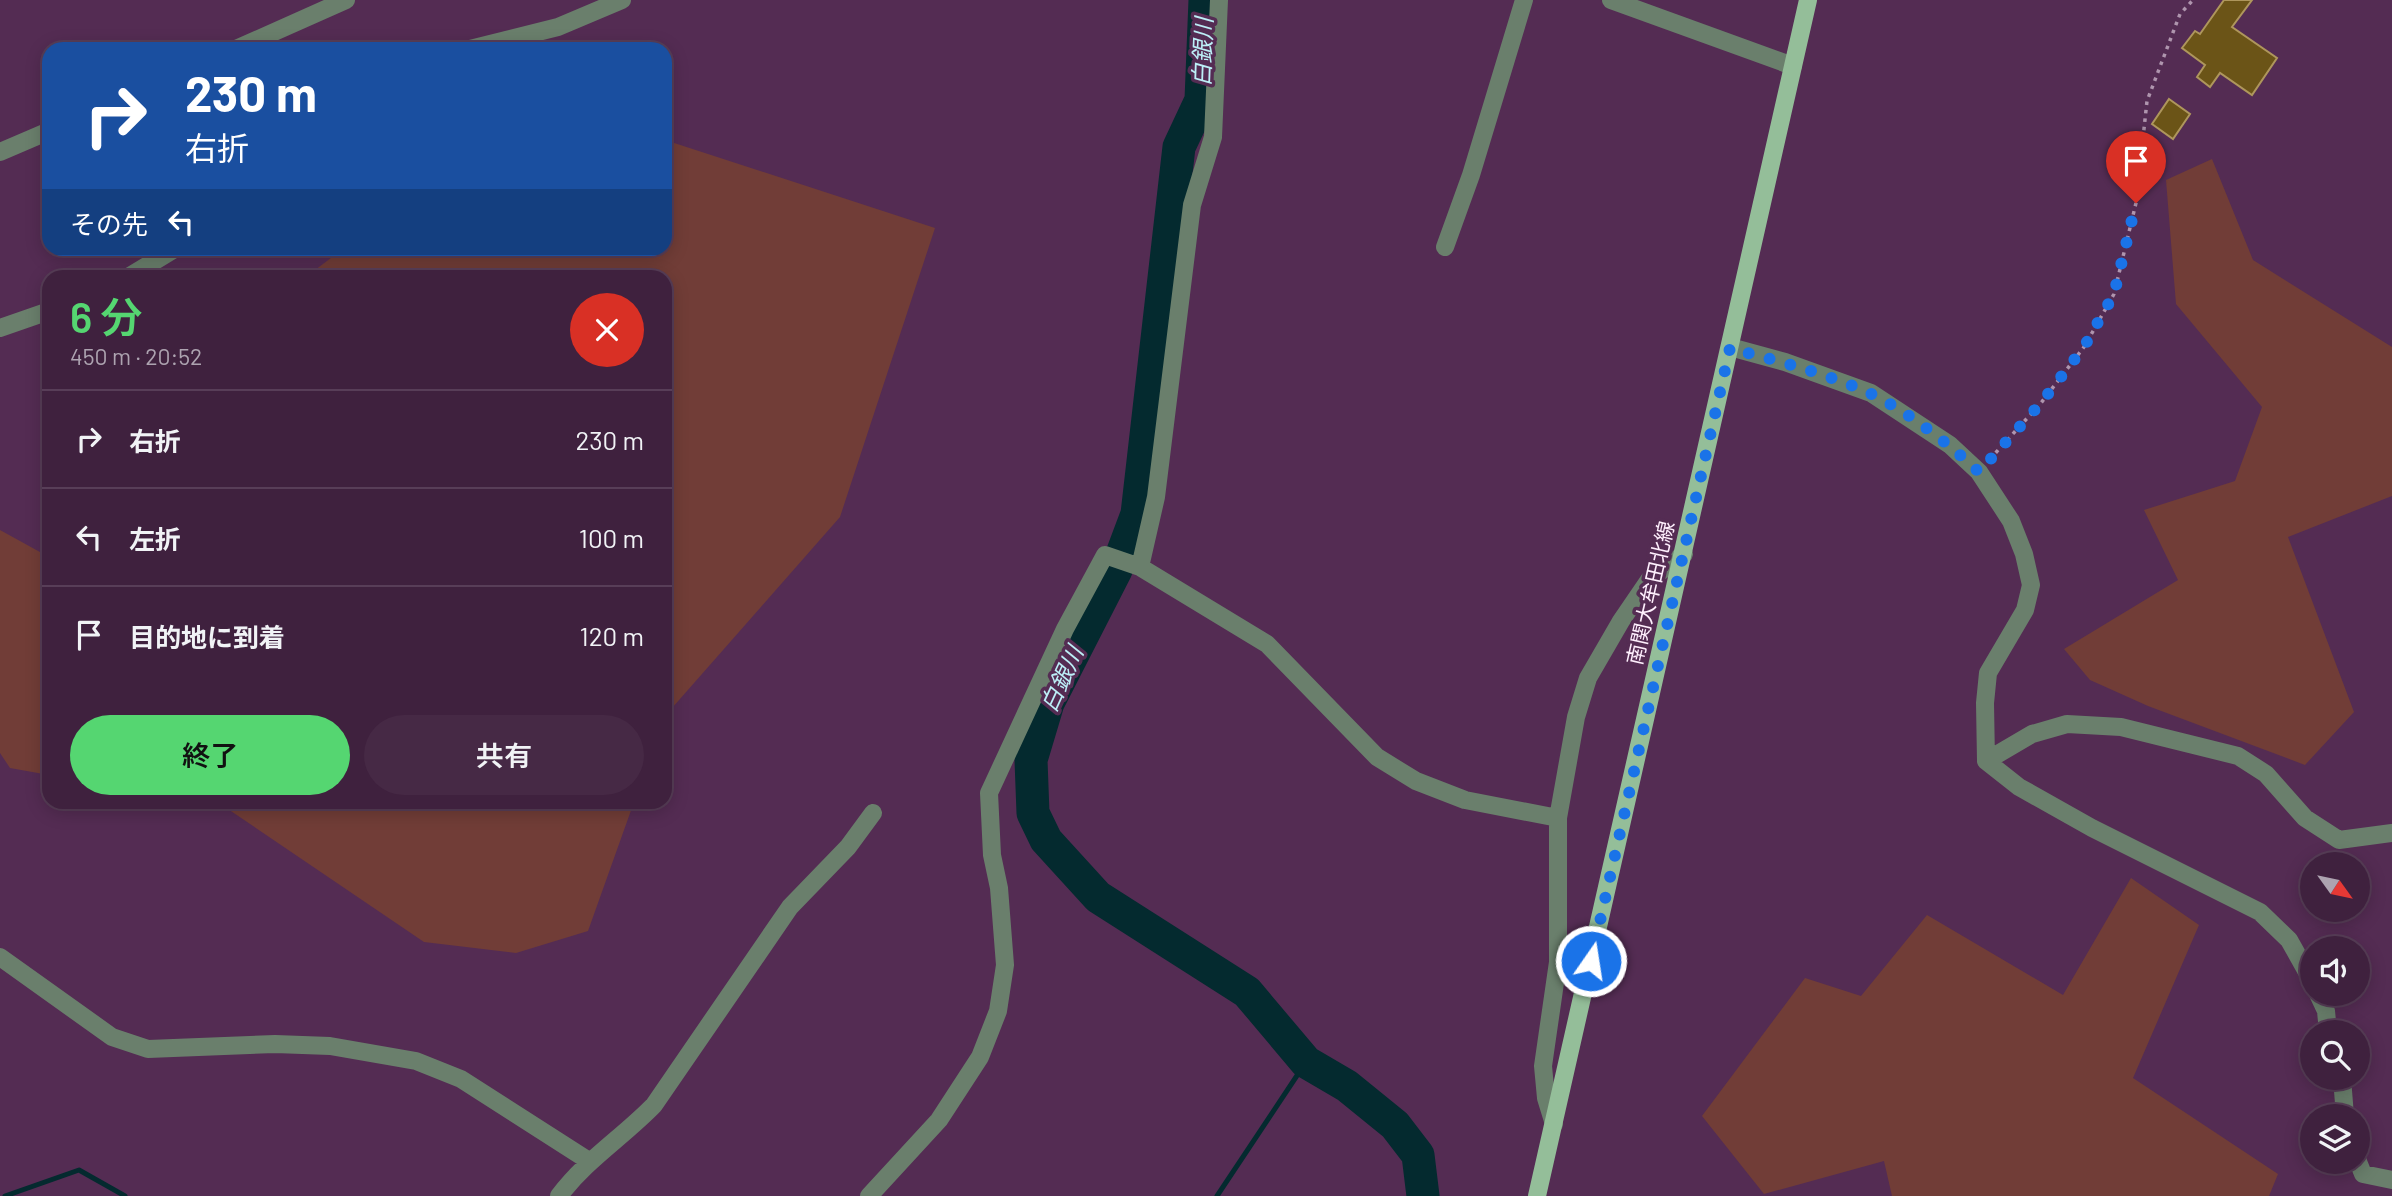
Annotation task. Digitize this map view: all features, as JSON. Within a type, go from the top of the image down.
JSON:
[{"type":"main road","name":"南関大牟田北線","points":[[1537,1196],[1808,0]]},
{"type":"street","points":[[252,42],[346,0]]},
{"type":"street","points":[[498,42],[558,27],[622,0]]},
{"type":"street","points":[[1135,564],[1156,498],[1192,205],[1213,137],[1219,0]]},
{"type":"street","points":[[1445,247],[1471,175],[1524,0]]},
{"type":"street","points":[[1611,0],[1793,66]]},
{"type":"street","points":[[0,152],[42,134]]},
{"type":"street","points":[[140,270],[163,256]]},
{"type":"street","points":[[0,327],[42,313]]},
{"type":"street","points":[[1730,348],[1785,362],[1871,393],[1951,445],[1979,472],[2011,521],[2024,554],[2031,585],[2025,610],[1988,673],[1985,703],[1986,761]]},
{"type":"street","points":[[1554,1124],[1545,1098],[1543,1066],[1558,962],[1558,818],[1576,717],[1588,678],[1648,580],[1684,554]]},
{"type":"street","points":[[869,1196],[939,1120],[980,1057],[998,1012],[1005,965],[999,888],[992,855],[989,793],[1065,629],[1105,555],[1135,564],[1267,644],[1377,757],[1416,781],[1465,800],[1558,818]]},
{"type":"street","points":[[1986,761],[2032,734],[2067,724],[2122,727],[2238,756],[2266,774],[2305,818],[2339,840],[2392,833]]},
{"type":"street","points":[[1986,761],[2020,787],[2092,828],[2260,912],[2289,940],[2300,960]]},
{"type":"street","points":[[559,1196],[589,1161],[630,1130],[654,1105],[712,1025],[790,907],[848,847],[873,813]]},
{"type":"street","points":[[0,957],[112,1038],[148,1049],[275,1044],[330,1046],[416,1061],[461,1079],[589,1161]]},
{"type":"street","points":[[2363,1174],[2392,1180]]},
{"type":"path","points":[[1979,472],[2048,394],[2084,347],[2114,294],[2136,203],[2147,101],[2180,14],[2193,0]]},
{"type":"shaded area","points":[[672,142],[935,228],[840,517],[672,708],[672,270],[315,270],[334,256],[672,256]]},
{"type":"shaded area","points":[[2212,159],[2253,260],[2392,347],[2392,496],[2288,537],[2354,712],[2305,765],[2148,706],[2090,680],[2064,649],[2178,580],[2144,510],[2235,481],[2262,407],[2176,304],[2166,180]]},
{"type":"shaded area","points":[[0,530],[42,553],[42,774],[10,768],[0,753]]},
{"type":"shaded area","points":[[228,809],[632,809],[588,931],[516,953],[424,942]]},
{"type":"shaded area","points":[[2131,878],[2199,925],[2133,1078],[2278,1174],[2269,1196],[1892,1196],[1884,1161],[1764,1194],[1702,1116],[1805,978],[1861,996],[1927,915],[2063,995]]},
{"type":"building","points":[[2224,0],[2252,0],[2232,27],[2277,58],[2252,95],[2220,73],[2210,87],[2197,77],[2205,65],[2182,48],[2195,31],[2200,34]]},
{"type":"building","points":[[2169,99],[2190,114],[2173,139],[2152,124]]},
{"type":"waterway","name":"白銀川","points":[[1205,0],[1201,100],[1179,147],[1137,514],[1116,570],[1048,703],[1031,760],[1033,813],[1046,840],[1098,897],[1247,992],[1306,1062],[1347,1086],[1395,1125],[1418,1155],[1423,1196]]},
{"type":"waterway","points":[[1217,1196],[1306,1062]]},
{"type":"waterway","points":[[5,1196],[79,1170],[125,1196]]},
{"type":"route","points":[[1591,961],[1730,348],[1785,362],[1871,393],[1951,445],[1979,472],[2041,403],[2084,347],[2114,294],[2136,203]]}]
